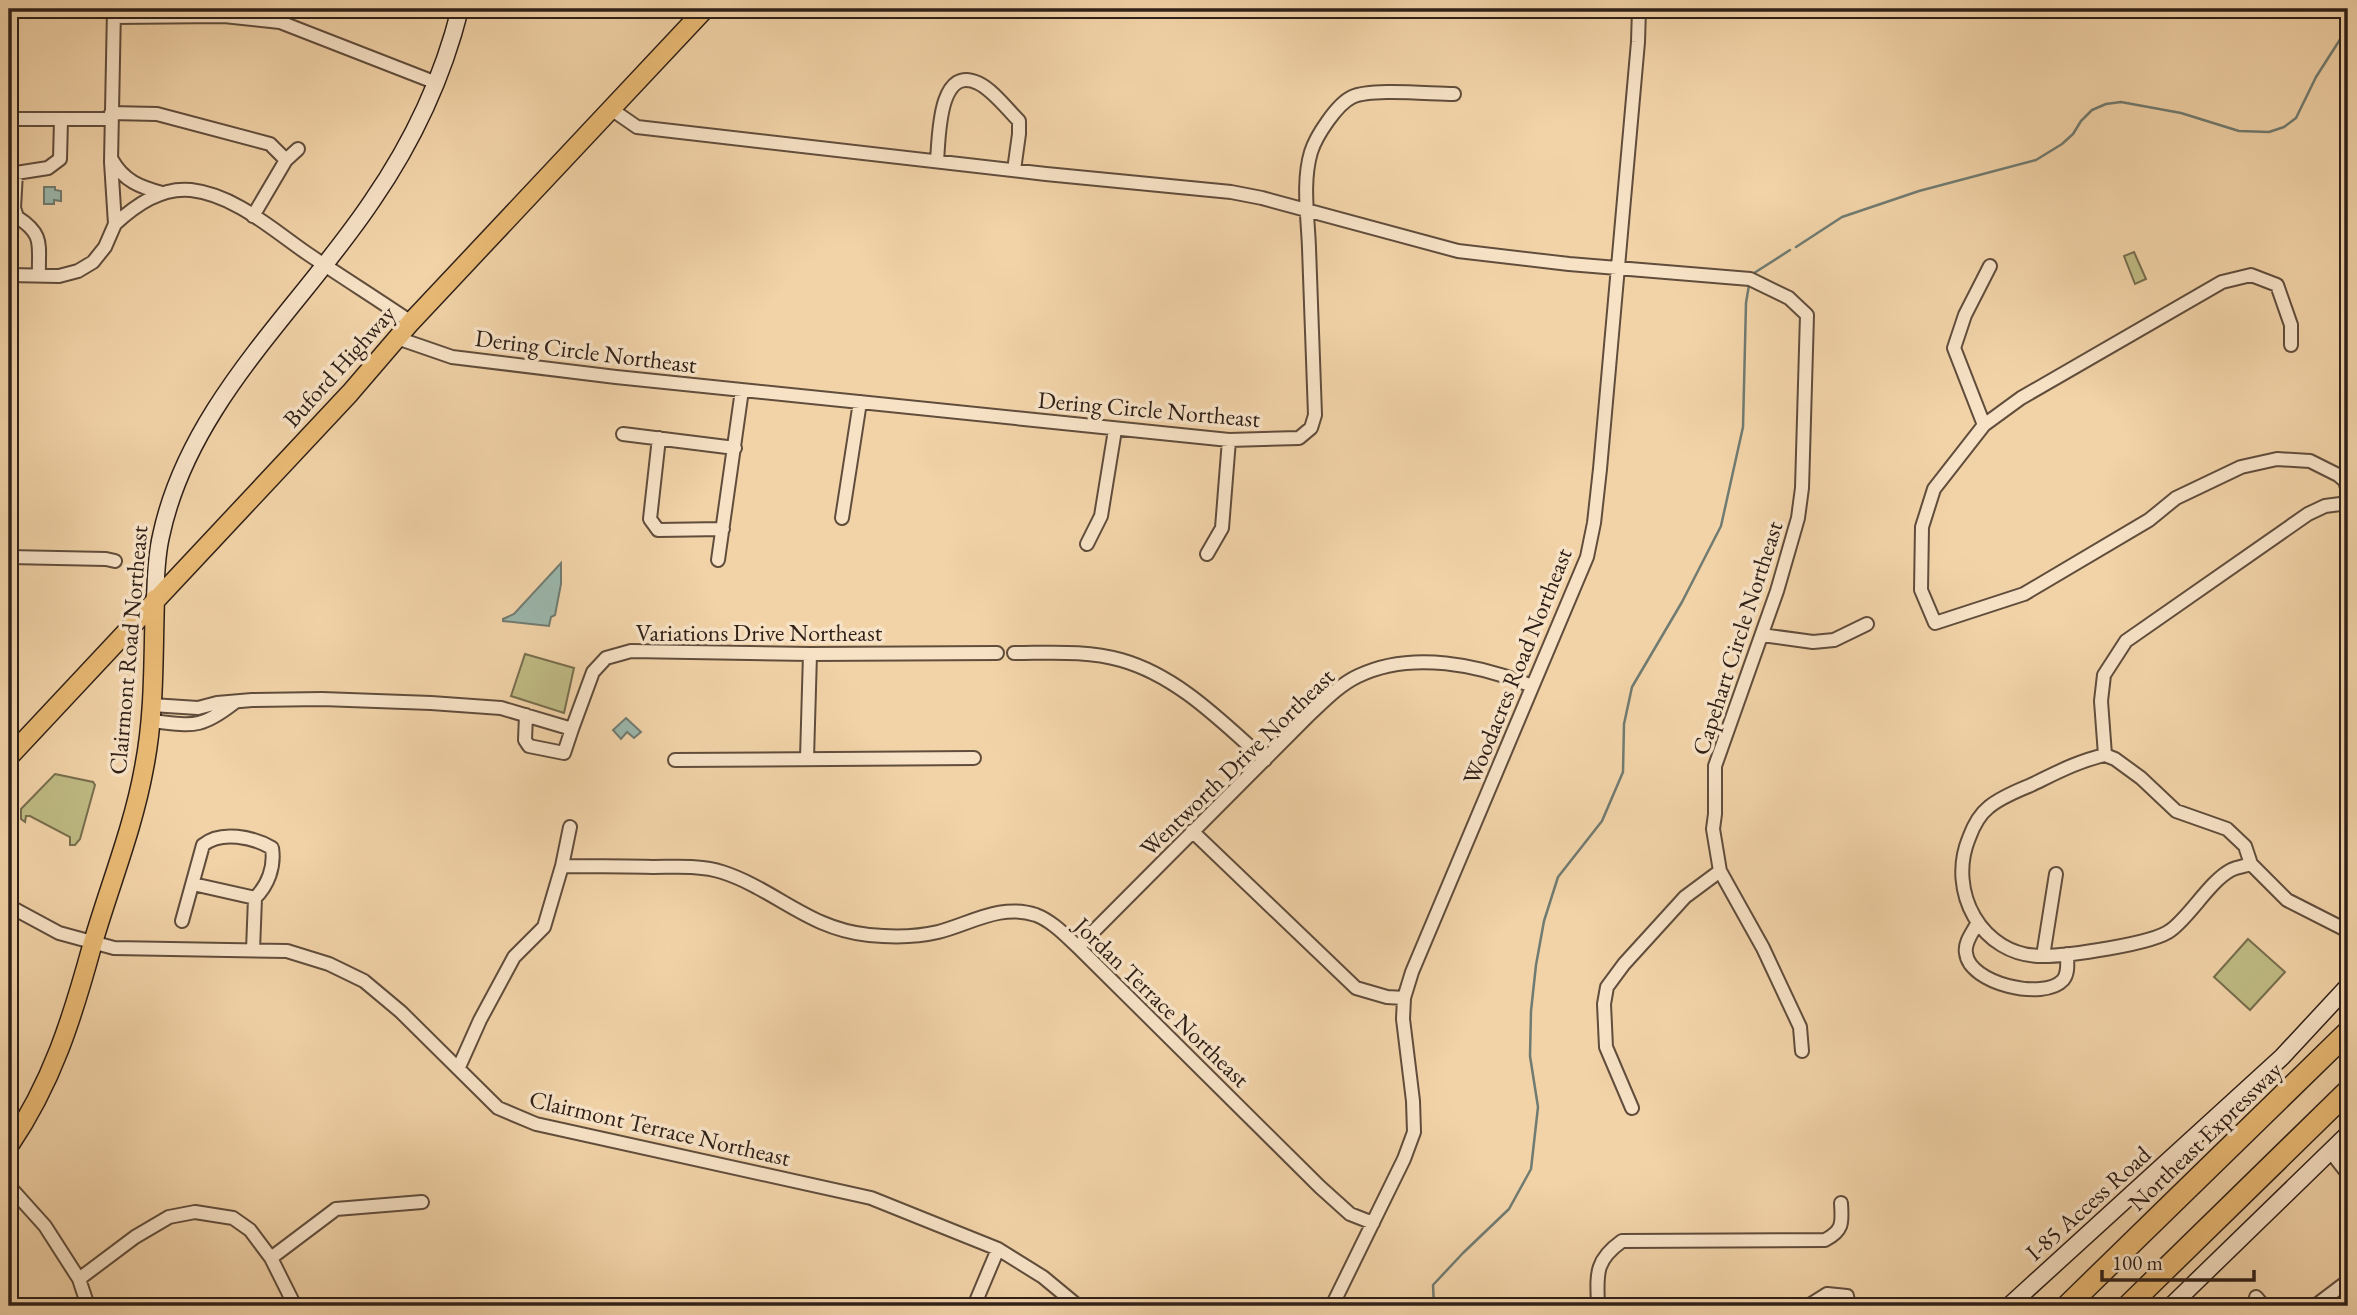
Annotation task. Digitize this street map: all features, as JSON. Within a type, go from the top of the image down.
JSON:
[{"type":"highway","name":"Northeast Expressway","points":[[2067,1306],[2348,1032]]},
{"type":"highway","points":[[2128,1306],[2348,1091]]},
{"type":"main road","name":"Clairmont Road Northeast","points":[[9,1146],[32,1111],[54,1065],[140,790],[151,713],[156,563],[171,499],[189,454],[225,395],[374,198],[407,145],[445,60],[460,9]]},
{"type":"main road","name":"Buford Highway","points":[[9,757],[705,9]]},
{"type":"main road","name":"I-85 Access Road","points":[[2009,1306],[2282,1057],[2348,986]]},
{"type":"main road","points":[[2171,1306],[2348,1133]]},
{"type":"street","points":[[280,22],[284,9]]},
{"type":"street","name":"Woodacres Road Northeast","points":[[1332,1306],[1404,1159],[1414,1132],[1413,1101],[1405,1052],[1404,998],[1429,928],[1587,557],[1594,523],[1639,9]]},
{"type":"street","points":[[115,223],[111,157],[114,13],[224,16],[280,22],[434,82]]},
{"type":"street","points":[[937,161],[943,108],[948,90],[957,82],[965,80],[986,88],[1019,121],[1020,134],[1014,170]]},
{"type":"street","name":"Dering Circle Northeast","points":[[397,338],[452,357],[742,390],[1228,440],[1299,438],[1314,422],[1315,415],[1307,211],[1311,150],[1335,111],[1356,95],[1454,94]]},
{"type":"street","points":[[611,108],[637,127],[1231,192],[1307,211]]},
{"type":"street","points":[[9,119],[61,120],[157,114],[270,144],[286,160]]},
{"type":"street","points":[[39,275],[38,236],[30,225],[13,219],[15,208],[12,172],[48,168],[60,159],[61,120]]},
{"type":"street","points":[[253,216],[286,160],[298,149]]},
{"type":"street","points":[[111,157],[119,172],[132,184],[164,194]]},
{"type":"street","points":[[9,275],[78,271],[93,262],[105,247],[115,223],[134,207],[154,195],[191,190],[218,197],[253,216],[411,322]]},
{"type":"street","name":"Capehart Circle Northeast","points":[[1307,211],[1458,250],[1569,264],[1750,279],[1790,298],[1807,315],[1802,488],[1798,518],[1762,635],[1715,766],[1713,829],[1720,871],[1763,948],[1800,1027],[1802,1051]]},
{"type":"street","points":[[1984,425],[1954,348],[1965,315],[1990,266]]},
{"type":"street","points":[[2291,345],[2291,325],[2277,285],[2251,275],[2222,282],[2021,398],[1984,425],[1934,489],[1922,527],[1921,590],[1934,623],[2024,594],[2148,520],[2176,498],[2241,467],[2277,459],[2310,461],[2338,475],[2345,481],[2348,491]]},
{"type":"street","points":[[718,560],[742,390]]},
{"type":"street","points":[[842,518],[860,402]]},
{"type":"street","points":[[1087,544],[1101,516],[1115,430]]},
{"type":"street","points":[[623,434],[735,448]]},
{"type":"street","points":[[659,438],[650,519],[658,530],[723,529]]},
{"type":"street","points":[[1207,554],[1222,528],[1228,440]]},
{"type":"street","points":[[2105,755],[2101,701],[2104,675],[2126,641],[2308,514],[2325,506],[2348,503]]},
{"type":"street","points":[[9,557],[106,558],[116,561]]},
{"type":"street","points":[[1762,635],[1813,642],[1834,640],[1867,624]]},
{"type":"street","name":"Variations Drive Northeast","points":[[526,715],[525,740],[529,746],[564,753],[593,672],[606,658],[631,651],[996,653]]},
{"type":"street","points":[[1014,653],[1090,654],[1121,660],[1158,675],[1197,701],[1265,760]]},
{"type":"street","points":[[807,758],[810,654]]},
{"type":"street","name":"Wentworth Drive Northeast","points":[[1079,947],[1265,760],[1337,691],[1359,676],[1404,664],[1437,663],[1481,668],[1532,686]]},
{"type":"street","points":[[151,713],[199,724],[213,719],[234,703],[264,700],[431,703],[501,708],[572,729]]},
{"type":"street","points":[[2251,864],[2225,874],[2169,932],[2150,941],[2043,956],[2016,952],[2003,946],[1977,924],[1966,902],[1962,869],[1971,831],[1987,807],[2076,763],[2105,755],[2141,778],[2176,811],[2219,825],[2233,833],[2245,846],[2251,864],[2287,900],[2348,931]]},
{"type":"street","points":[[675,760],[974,758]]},
{"type":"street","points":[[459,1067],[480,1020],[514,957],[544,927],[570,827]]},
{"type":"street","points":[[1192,831],[1356,988],[1387,997],[1404,998]]},
{"type":"street","points":[[182,921],[203,845],[212,838],[223,835],[262,842],[272,848],[274,859],[265,888],[255,898],[253,950]]},
{"type":"street","name":"Jordan Terrace Northeast","points":[[562,866],[692,867],[720,872],[751,885],[815,922],[867,935],[899,936],[937,932],[985,915],[1014,911],[1036,915],[1055,926],[1079,947],[1320,1187],[1350,1214],[1373,1223]]},
{"type":"street","points":[[1632,1108],[1606,1047],[1604,1004],[1607,987],[1685,897],[1720,871]]},
{"type":"street","points":[[2043,956],[2056,874]]},
{"type":"street","points":[[193,884],[255,898]]},
{"type":"street","name":"Clairmont Terrace Northeast","points":[[9,906],[59,933],[117,948],[287,951],[329,964],[364,981],[401,1012],[498,1108],[536,1124],[871,1198],[998,1249],[1042,1277],[1079,1306]]},
{"type":"street","points":[[1977,924],[1965,950],[1967,961],[1993,982],[2024,988],[2054,985],[2061,982],[2066,975],[2067,954]]},
{"type":"street","points":[[2330,1151],[2348,1174]]},
{"type":"street","points":[[9,1186],[45,1226],[79,1279],[88,1306]]},
{"type":"street","points":[[271,1258],[336,1209],[422,1202]]},
{"type":"street","points":[[1598,1306],[1597,1272],[1605,1253],[1622,1241],[1825,1240],[1836,1234],[1842,1223],[1842,1202]]},
{"type":"street","points":[[79,1279],[135,1237],[169,1217],[195,1212],[233,1218],[250,1230],[271,1258],[295,1306]]},
{"type":"street","points":[[974,1306],[998,1249]]},
{"type":"street","points":[[2315,1306],[2348,1281]]},
{"type":"street","points":[[1808,1306],[1827,1294],[1848,1301]]},
{"type":"shaded area","points":[[44,187],[55,187],[55,190],[61,191],[61,201],[54,200],[54,204],[44,204]]},
{"type":"shaded area","points":[[2134,252],[2146,279],[2135,284],[2124,256]]},
{"type":"shaded area","points":[[561,563],[561,584],[555,615],[551,617],[549,626],[503,621],[514,614]]},
{"type":"shaded area","points":[[525,654],[574,668],[564,713],[511,696]]},
{"type":"shaded area","points":[[626,718],[641,732],[634,738],[627,732],[621,739],[613,730]]},
{"type":"shaded area","points":[[55,774],[93,782],[95,785],[80,839],[75,845],[70,845],[70,837],[30,816],[26,816],[25,822],[21,819],[21,809]]},
{"type":"shaded area","points":[[2248,939],[2285,972],[2250,1010],[2214,977]]},
{"type":"waterway","points":[[1796,247],[1842,217],[1919,191],[2036,160],[2062,144],[2092,110],[2106,104],[2121,102],[2181,113],[2239,131],[2269,132],[2284,127],[2296,118],[2316,77],[2348,27]]},
{"type":"waterway","points":[[1751,275],[1790,250]]},
{"type":"waterway","points":[[1434,1306],[1433,1285],[1509,1209],[1531,1169],[1538,1107],[1530,1056],[1531,1011],[1544,921],[1558,877],[1602,821],[1623,772],[1624,724],[1632,687],[1682,602],[1721,526],[1743,427],[1746,303],[1749,285]]}]
